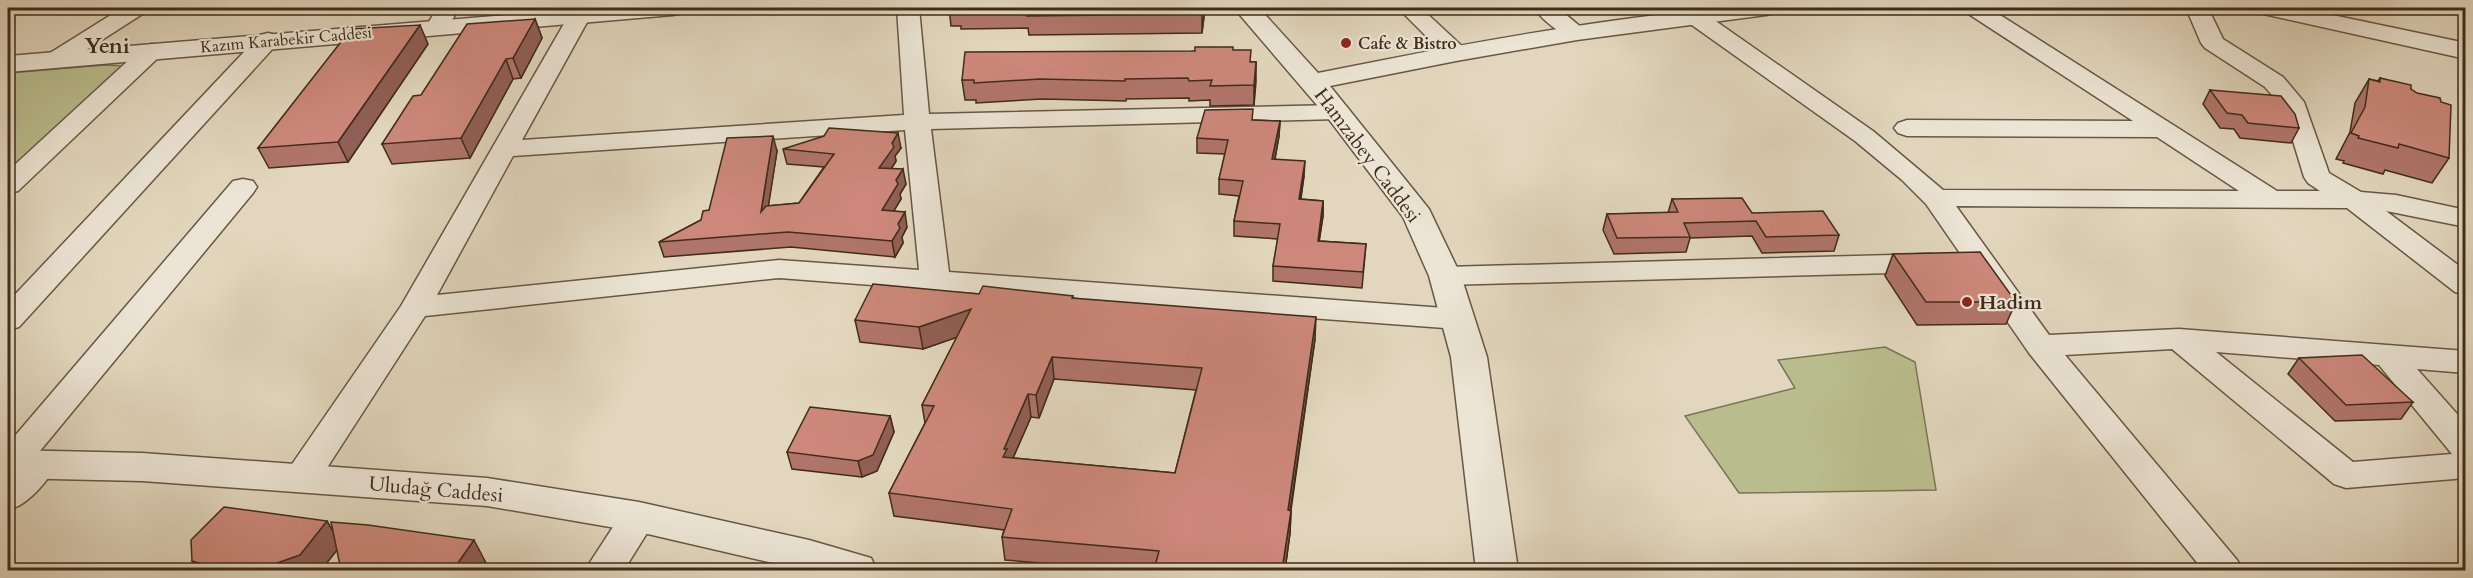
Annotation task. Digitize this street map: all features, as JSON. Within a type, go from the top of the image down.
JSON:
[{"type":"street","points":[[58,58],[136,8]]},
{"type":"street","name":"Kazım Karabekir Caddesi","points":[[8,64],[268,40],[442,17],[580,15],[673,8]]},
{"type":"street","points":[[908,8],[917,122],[935,281]]},
{"type":"street","name":"Hamzabey Caddesi","points":[[1246,8],[1338,112],[1418,216],[1445,276],[1469,357],[1497,570]]},
{"type":"street","points":[[1409,8],[1456,53]]},
{"type":"street","points":[[1545,8],[1577,33]]},
{"type":"street","points":[[1312,82],[1456,53],[1691,13],[1766,8]]},
{"type":"street","points":[[1975,8],[2274,201]]},
{"type":"street","points":[[2197,8],[2213,43],[2274,82],[2295,107],[2317,177],[2357,202],[2466,286]]},
{"type":"street","points":[[2268,8],[2466,51]]},
{"type":"street","points":[[1691,13],[1864,136],[1911,174],[1936,198],[2040,346],[2224,570]]},
{"type":"street","points":[[301,478],[415,307],[580,15]]},
{"type":"street","points":[[8,320],[268,40]]},
{"type":"street","points":[[8,185],[152,51]]},
{"type":"street","points":[[506,149],[917,122],[1338,112]]},
{"type":"street","points":[[1907,128],[2162,129]]},
{"type":"street","points":[[16,472],[243,187]]},
{"type":"street","points":[[1936,198],[2396,202],[2466,219]]},
{"type":"street","points":[[1445,276],[1982,262]]},
{"type":"street","points":[[415,307],[779,269],[1458,320]]},
{"type":"street","points":[[2040,346],[2179,339],[2466,362]]},
{"type":"street","points":[[2179,339],[2346,475],[2466,465]]},
{"type":"street","points":[[2387,354],[2466,447]]},
{"type":"street","name":"Uludağ Caddesi","points":[[16,472],[142,467],[487,492],[639,517],[809,556],[856,570]]},
{"type":"street","points":[[604,570],[639,517]]},
{"type":"green space","points":[[105,65],[125,66],[8,174],[8,73]]},
{"type":"green space","points":[[1885,347],[1915,362],[1936,490],[1739,493],[1685,416],[1795,388],[1778,360]]},
{"type":"building","points":[[959,8],[1203,8],[1202,14],[1027,16],[1030,9],[959,10]]},
{"type":"building","points":[[535,19],[513,58],[506,59],[461,138],[382,144],[413,96],[421,95],[467,24]]},
{"type":"building","points":[[420,25],[338,142],[258,148],[351,29]]},
{"type":"building","points":[[1195,47],[1233,47],[1233,50],[1251,50],[1250,62],[1256,62],[1254,85],[1210,86],[1212,80],[1189,81],[1188,78],[1125,79],[1125,81],[1040,79],[974,83],[974,80],[962,80],[965,52],[1195,51]]},
{"type":"building","points":[[2380,78],[2411,85],[2411,89],[2417,93],[2440,98],[2441,102],[2451,105],[2449,158],[2399,144],[2398,148],[2358,138],[2359,136],[2351,133],[2365,107],[2369,79],[2380,82]]},
{"type":"building","points":[[2210,90],[2281,96],[2295,114],[2299,128],[2248,123],[2242,115],[2227,113]]},
{"type":"building","points":[[1253,109],[1252,120],[1280,121],[1272,159],[1305,161],[1299,199],[1323,201],[1318,241],[1366,244],[1363,272],[1273,266],[1280,224],[1234,221],[1243,181],[1219,179],[1228,140],[1197,138],[1205,110]]},
{"type":"building","points":[[829,128],[898,133],[892,143],[894,147],[879,168],[903,169],[896,180],[898,184],[882,210],[905,212],[898,224],[900,228],[892,241],[788,232],[659,242],[701,220],[703,211],[709,210],[727,138],[773,136],[761,212],[766,206],[799,203],[834,154],[783,149],[824,136]]},
{"type":"building","points":[[1742,198],[1752,213],[1823,211],[1839,235],[1766,237],[1756,221],[1684,223],[1690,237],[1617,238],[1607,214],[1678,212],[1672,199]]},
{"type":"building","points":[[1980,252],[2016,302],[1926,302],[1893,254]]},
{"type":"building","points":[[873,284],[979,294],[983,286],[1073,296],[1072,298],[1316,317],[1288,510],[1291,511],[1282,570],[1154,570],[1159,551],[1002,537],[1012,509],[889,493],[934,406],[922,405],[971,309],[919,327],[855,320]],"holes":[[[1052,357],[1202,368],[1175,473],[1003,457],[1007,449],[1004,449],[1028,394],[1036,395]]]},
{"type":"building","points":[[2362,355],[2413,402],[2346,405],[2299,358]]},
{"type":"building","points":[[810,407],[890,416],[873,455],[858,461],[787,452]]},
{"type":"building","points":[[224,507],[327,521],[300,555],[257,570],[223,570],[192,561],[191,540]]},
{"type":"building","points":[[331,522],[474,540],[453,570],[341,570]]},
{"type":"place","name":"Cafe & Bistro","points":[[1346,43]]},
{"type":"place","name":"Hadim","points":[[1967,302]]},
{"type":"district","name":"Yeni","points":[[107,45]]}]
